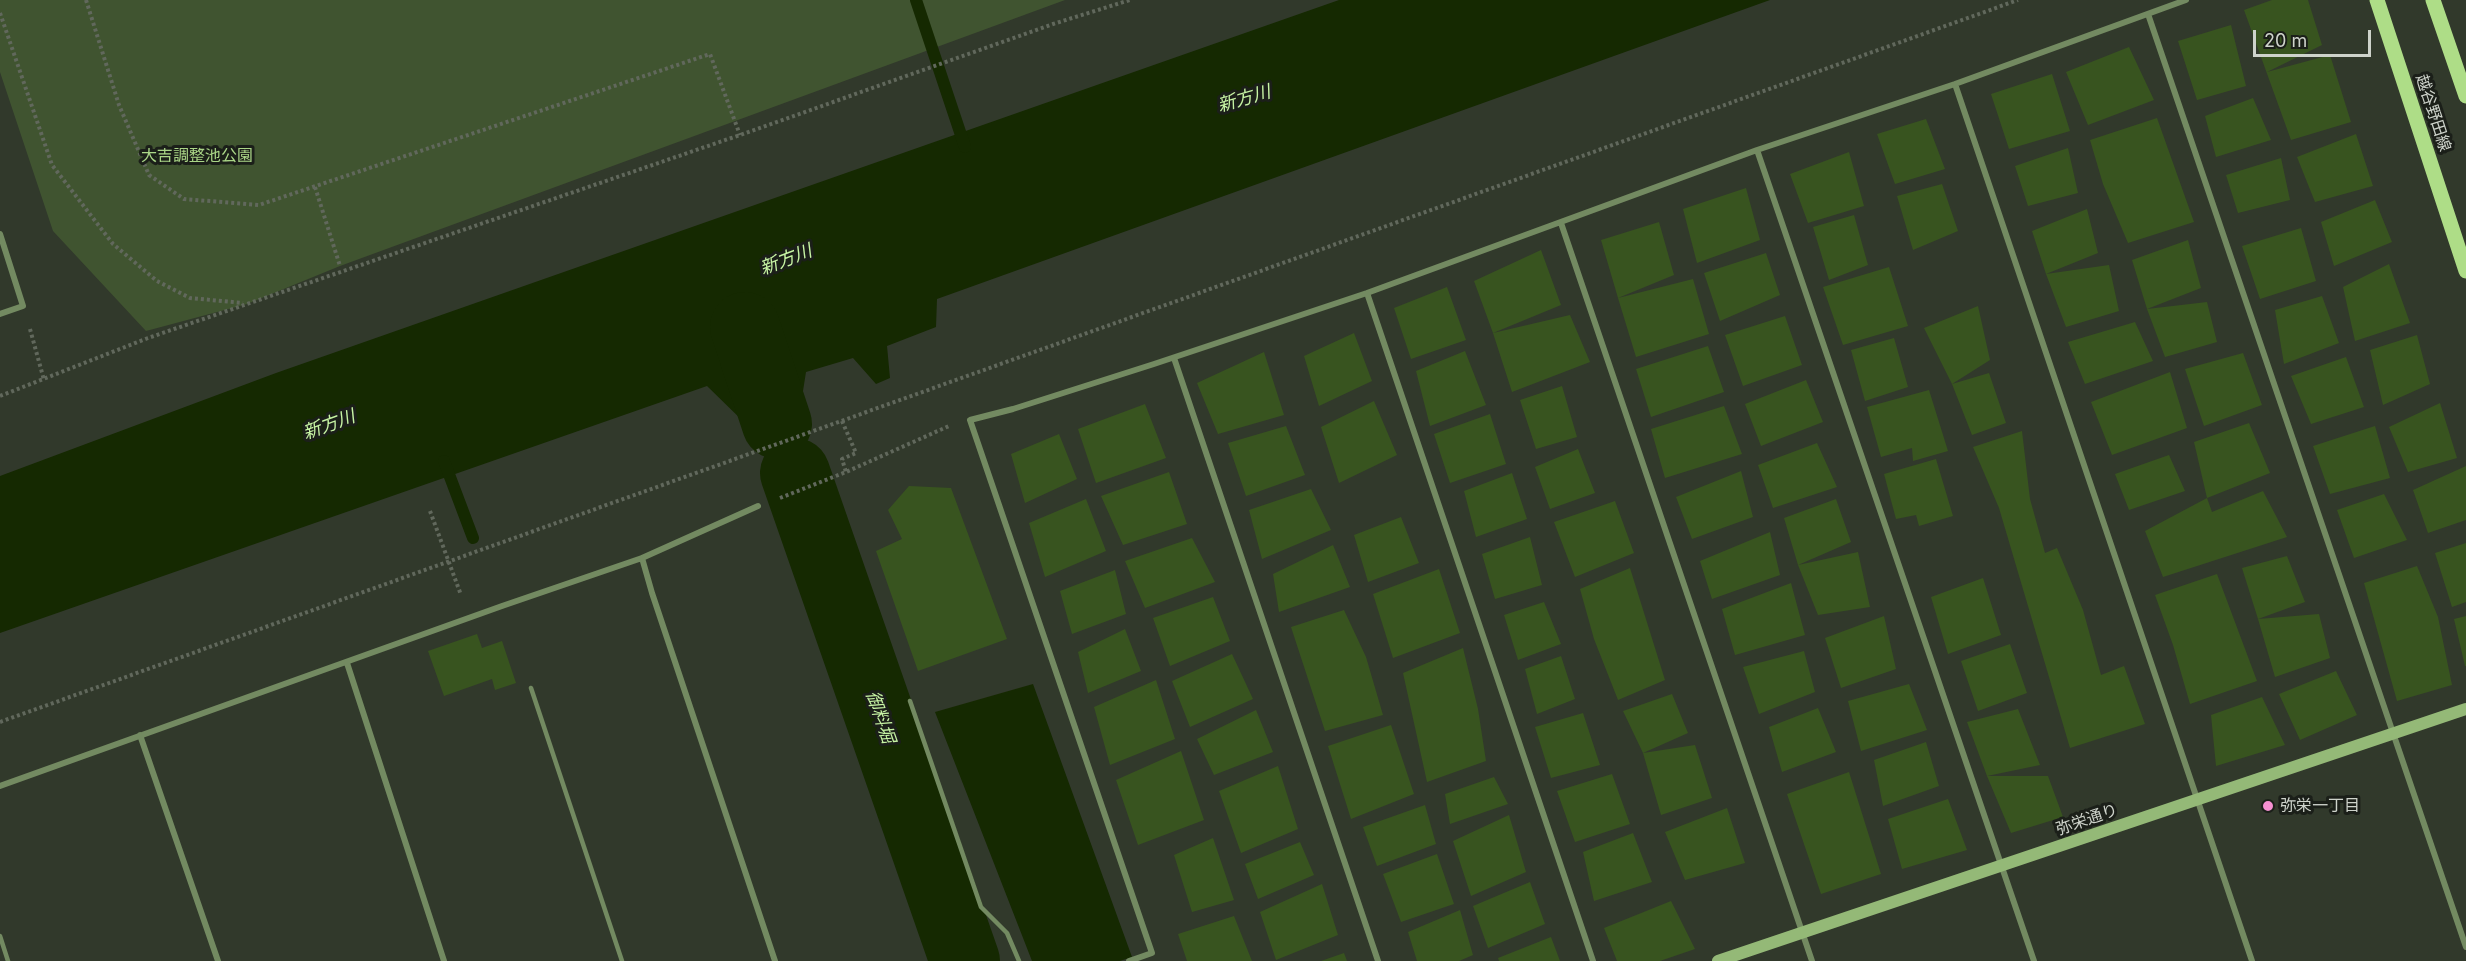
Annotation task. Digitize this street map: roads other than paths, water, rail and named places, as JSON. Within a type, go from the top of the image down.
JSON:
[{"type":"main road","name":"越谷野田線","points":[[2377,0],[2466,271]]},
{"type":"main road","points":[[2433,0],[2466,96]]},
{"type":"street","points":[[1130,961],[1152,953],[970,420],[1013,409],[1173,358],[1367,293],[1756,150],[1955,84],[2186,0]]},
{"type":"street","points":[[2148,14],[2466,947]]},
{"type":"street","points":[[1955,84],[2252,961]]},
{"type":"street","points":[[1756,150],[2034,961]]},
{"type":"street","points":[[1562,223],[1812,961]]},
{"type":"street","points":[[0,234],[23,306],[0,314]]},
{"type":"street","points":[[1367,293],[1593,961]]},
{"type":"street","points":[[1173,358],[1378,961]]},
{"type":"street","points":[[0,786],[642,558],[758,506]]},
{"type":"street","points":[[642,558],[775,961]]},
{"type":"street","points":[[347,663],[444,961]]},
{"type":"street","name":"弥栄通り","points":[[1719,961],[2466,709]]},
{"type":"street","points":[[140,735],[218,961]]},
{"type":"lane","points":[[531,688],[622,961]]},
{"type":"lane","points":[[910,701],[981,907],[1007,933],[1019,961]]},
{"type":"lane","points":[[0,936],[8,961]]},
{"type":"lane","points":[[1152,953],[1155,961]]},
{"type":"water","name":"新方川","points":[[1339,0],[1770,0],[937,299],[936,327],[887,346],[890,378],[876,384],[853,358],[806,372],[800,410],[750,428],[707,386],[0,633],[0,476],[276,373]]},
{"type":"water","points":[[1033,684],[1132,957],[1120,961],[1032,961],[935,712]]},
{"type":"waterway","points":[[916,0],[965,147]]},
{"type":"waterway","name":"御料堀","points":[[745,327],[777,424]]},
{"type":"waterway","points":[[444,461],[473,538]]},
{"type":"waterway","name":"御料堀","points":[[795,473],[965,961]]},
{"type":"place","name":"弥栄一丁目","points":[[2268,806]]},
{"type":"park label","name":"大吉調整池公園","points":[[197,156]]}]
